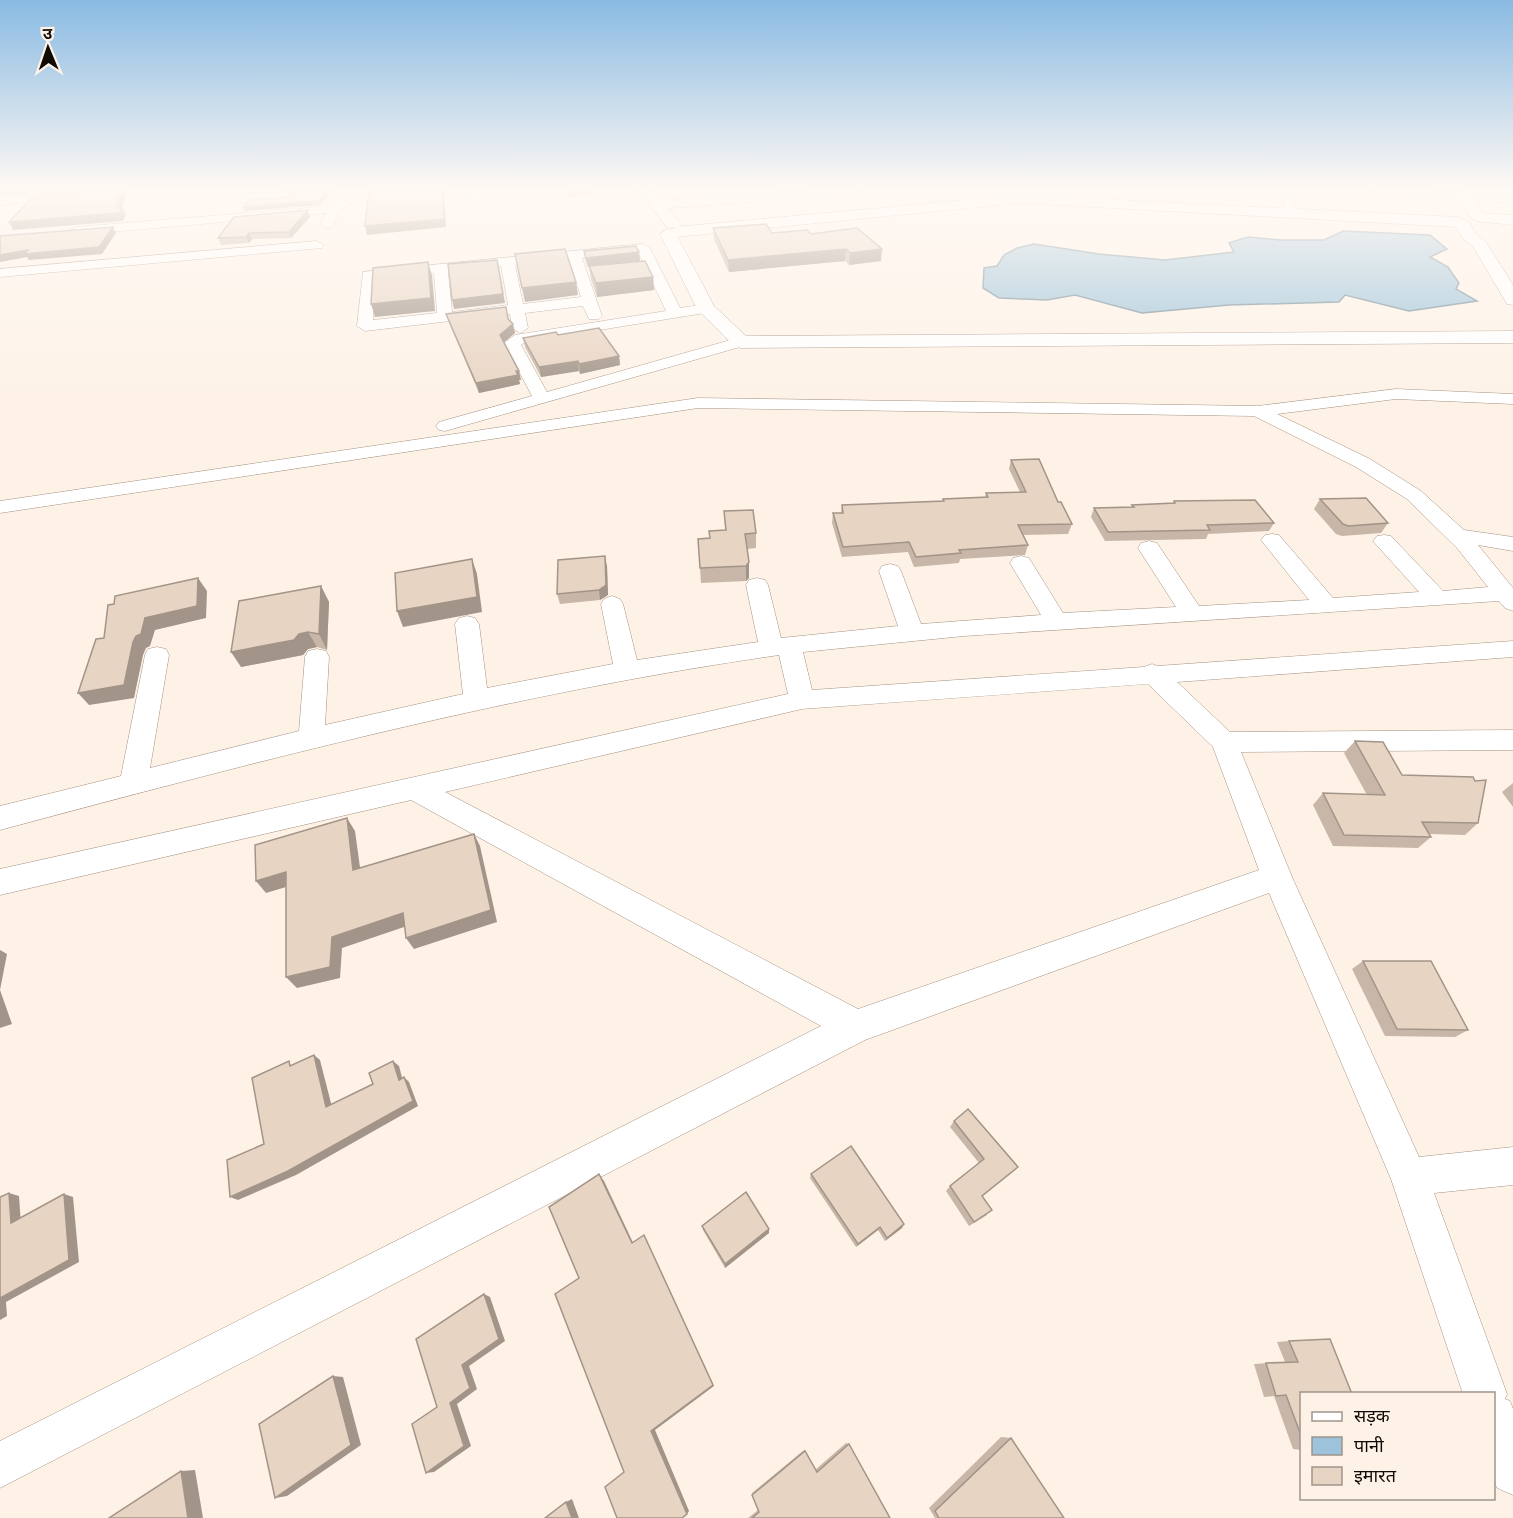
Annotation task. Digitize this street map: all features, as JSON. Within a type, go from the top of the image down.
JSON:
[{"type":"street","points":[[0,273],[138,261]]},
{"type":"street","points":[[521,338],[518,309],[507,261],[368,275],[365,326],[518,309],[588,301]]},
{"type":"street","points":[[578,261],[585,273],[588,301],[598,326]]},
{"type":"street","points":[[646,261],[647,267],[676,315]]},
{"type":"street","points":[[682,261],[706,309],[741,342]]},
{"type":"street","points":[[1496,261],[1513,300]]},
{"type":"street","points":[[441,268],[445,317]]},
{"type":"street","points":[[542,398],[512,343],[521,338],[706,309]]},
{"type":"street","points":[[346,454],[741,342],[1513,337]]},
{"type":"street","points":[[0,507],[698,403],[1257,411],[1396,394],[1513,399]]},
{"type":"street","points":[[1257,411],[1363,463],[1414,495],[1458,536],[1508,598]]},
{"type":"street","points":[[1458,536],[1513,544]]},
{"type":"street","points":[[1272,540],[1326,606]]},
{"type":"street","points":[[1384,541],[1438,599]]},
{"type":"street","points":[[1149,548],[1192,613]]},
{"type":"street","points":[[1021,562],[1056,621]]},
{"type":"street","points":[[890,571],[913,634]]},
{"type":"street","points":[[757,585],[802,700]]},
{"type":"street","points":[[0,818],[476,700],[627,671],[780,646],[1056,621],[1438,599],[1508,598]]},
{"type":"street","points":[[612,604],[627,671]]},
{"type":"street","points":[[467,624],[476,700]]},
{"type":"street","points":[[0,882],[802,700],[1152,673],[1513,649]]},
{"type":"street","points":[[133,784],[157,655]]},
{"type":"street","points":[[311,740],[317,657]]},
{"type":"street","points":[[1152,673],[1224,742],[1277,877],[1409,1177],[1484,1392]]},
{"type":"street","points":[[1224,742],[1513,740]]},
{"type":"street","points":[[411,787],[856,1026]]},
{"type":"street","points":[[0,1465],[856,1026],[1277,877]]},
{"type":"street","points":[[1409,1177],[1513,1166]]},
{"type":"street","points":[[1495,1420],[1513,1472]]},
{"type":"water","points":[[1000,261],[1437,261],[1448,267],[1459,283],[1456,289],[1477,301],[1409,311],[1345,295],[1339,302],[1229,305],[1142,313],[1075,295],[1047,300],[999,298],[983,288],[984,268],[997,266]]},
{"type":"building","points":[[497,261],[503,294],[452,300],[448,264]]},
{"type":"building","points":[[516,261],[569,261],[576,282],[522,288]]},
{"type":"building","points":[[645,261],[653,277],[596,283],[589,266]]},
{"type":"building","points":[[428,262],[431,298],[371,304],[373,268]]},
{"type":"building","points":[[506,307],[508,319],[513,324],[500,335],[519,371],[516,371],[518,375],[476,383],[446,314]]},
{"type":"building","points":[[599,328],[619,356],[579,364],[578,361],[539,367],[523,338],[556,332],[558,335]]},
{"type":"building","points":[[1039,459],[1058,502],[1061,502],[1072,524],[1018,525],[1028,545],[959,550],[961,553],[916,557],[909,542],[843,547],[833,513],[843,513],[842,505],[944,501],[943,499],[988,497],[986,493],[1026,492],[1011,460]]},
{"type":"building","points":[[1366,498],[1388,523],[1348,526],[1343,524],[1320,499]]},
{"type":"building","points":[[1255,500],[1274,523],[1207,525],[1210,530],[1108,532],[1094,508],[1134,507],[1132,505],[1175,503],[1174,501]]},
{"type":"building","points":[[753,510],[756,533],[745,534],[749,562],[746,566],[700,568],[698,539],[710,538],[709,531],[726,530],[724,511]]},
{"type":"building","points":[[605,556],[606,585],[599,590],[557,594],[558,560]]},
{"type":"building","points":[[472,559],[477,597],[397,611],[395,573]]},
{"type":"building","points":[[198,578],[197,606],[145,618],[141,634],[136,636],[133,642],[124,685],[78,693],[96,639],[104,638],[108,605],[114,604],[115,596]]},
{"type":"building","points":[[321,586],[319,634],[308,632],[299,634],[294,640],[231,652],[239,601]]},
{"type":"building","points":[[1355,741],[1383,742],[1402,775],[1473,777],[1475,781],[1486,780],[1478,823],[1422,822],[1431,837],[1344,835],[1323,793],[1385,795]]},
{"type":"building","points":[[347,818],[353,870],[474,834],[491,910],[406,938],[403,913],[332,937],[330,967],[286,977],[286,872],[256,881],[255,845]]},
{"type":"building","points":[[1363,961],[1431,961],[1468,1030],[1397,1029]]},
{"type":"building","points":[[314,1055],[326,1107],[373,1084],[369,1073],[393,1061],[399,1080],[404,1077],[413,1101],[288,1171],[230,1197],[227,1160],[264,1144],[252,1078],[289,1061],[290,1066]]},
{"type":"building","points":[[968,1109],[1018,1167],[982,1196],[992,1210],[974,1222],[950,1186],[984,1159],[954,1121]]},
{"type":"building","points":[[851,1146],[904,1224],[887,1238],[880,1227],[858,1244],[811,1174]]},
{"type":"building","points":[[599,1174],[632,1243],[644,1235],[713,1385],[651,1431],[687,1514],[682,1518],[617,1518],[605,1487],[624,1472],[555,1294],[579,1278],[549,1207]]},
{"type":"building","points":[[746,1192],[769,1229],[725,1264],[702,1226]]},
{"type":"building","points":[[9,1193],[11,1223],[64,1194],[69,1260],[0,1298],[0,1197]]},
{"type":"building","points":[[484,1294],[499,1339],[462,1365],[470,1388],[450,1403],[464,1446],[426,1473],[412,1424],[437,1407],[416,1339]]},
{"type":"building","points":[[1330,1339],[1351,1392],[1300,1392],[1300,1433],[1286,1395],[1276,1396],[1266,1363],[1298,1362],[1289,1341]]},
{"type":"building","points":[[333,1376],[351,1445],[275,1498],[259,1424]]},
{"type":"building","points":[[1011,1438],[1064,1518],[939,1518],[935,1511]]},
{"type":"building","points":[[849,1444],[890,1518],[752,1518],[759,1512],[752,1495],[805,1451],[817,1472]]},
{"type":"building","points":[[181,1471],[188,1518],[109,1518]]},
{"type":"building","points":[[566,1502],[572,1518],[545,1518]]}]
